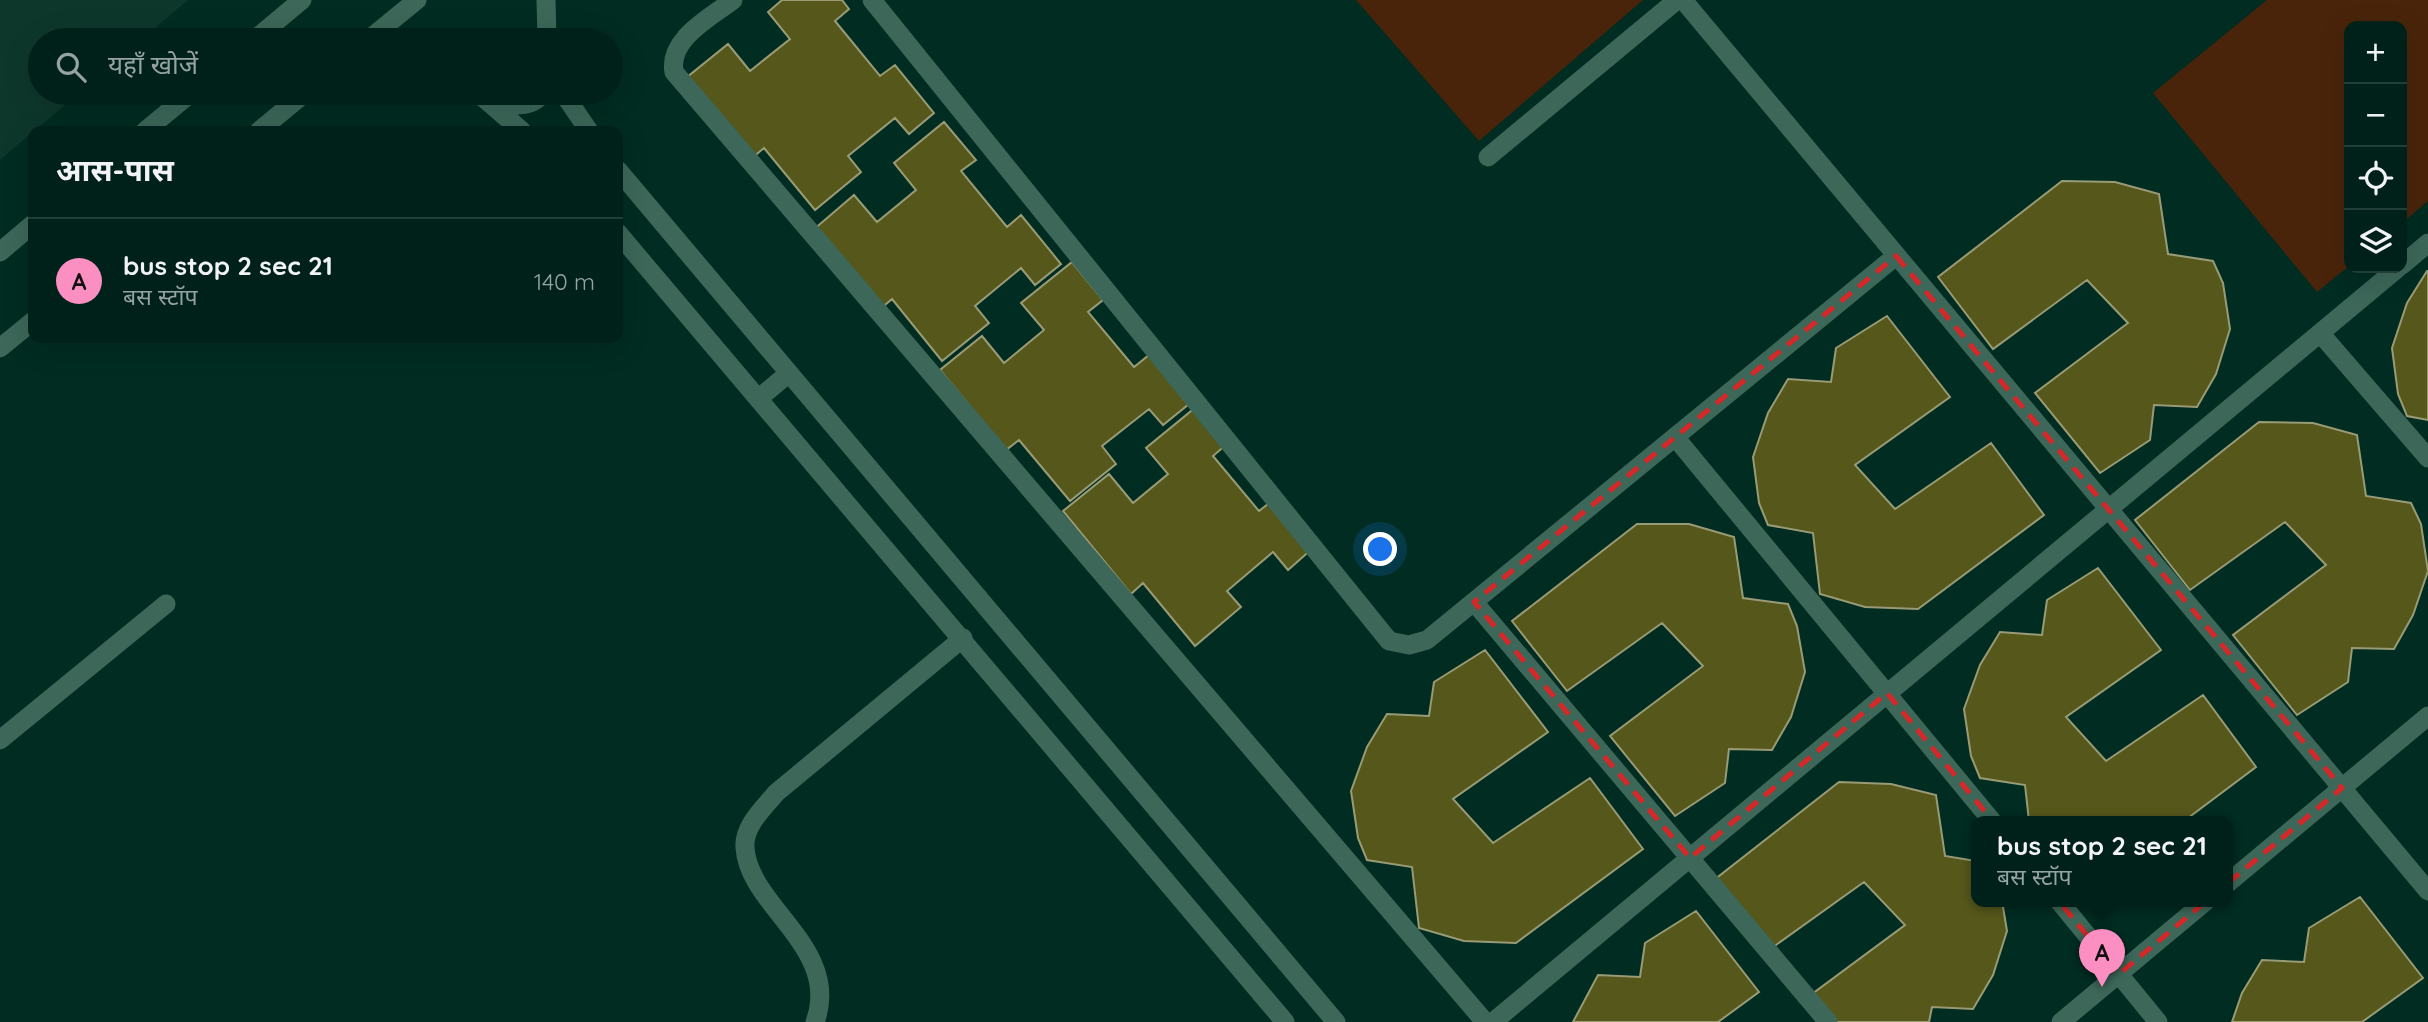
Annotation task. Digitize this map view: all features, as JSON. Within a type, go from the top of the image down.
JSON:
[{"type":"street","points":[[268,28],[302,0]]},
{"type":"street","points":[[382,28],[416,0]]},
{"type":"street","points":[[546,0],[547,28]]},
{"type":"street","points":[[733,0],[677,46],[672,59],[674,72],[1485,1022]]},
{"type":"street","points":[[872,0],[1389,641],[1409,645],[1427,640],[1896,256]]},
{"type":"street","points":[[1488,157],[1677,0]]},
{"type":"street","points":[[1683,0],[2428,891]]},
{"type":"street","points":[[151,126],[176,105]]},
{"type":"street","points":[[265,126],[290,105]]},
{"type":"street","points":[[492,105],[516,126]]},
{"type":"street","points":[[571,105],[586,126]]},
{"type":"street","points":[[623,176],[1336,1022]]},
{"type":"street","points":[[3,243],[28,227]]},
{"type":"street","points":[[623,239],[964,638],[1285,1022]]},
{"type":"street","points":[[2407,260],[2428,243]]},
{"type":"street","points":[[1493,1022],[2392,273]]},
{"type":"street","points":[[0,348],[28,325]]},
{"type":"street","points":[[2320,333],[2428,458]]},
{"type":"street","points":[[758,399],[789,373]]},
{"type":"street","points":[[1675,437],[1988,816]]},
{"type":"street","points":[[1474,602],[1828,1022]]},
{"type":"street","points":[[0,740],[166,604]]},
{"type":"street","points":[[815,1022],[820,988],[807,952],[750,870],[744,846],[752,821],[776,793],[964,638]]},
{"type":"street","points":[[2233,879],[2428,716]]},
{"type":"street","points":[[2064,907],[2158,1022]]},
{"type":"street","points":[[2061,1022],[2199,907]]},
{"type":"highlighted area","points":[[1896,256],[2342,788],[2119,974],[1887,693],[1690,858],[1474,602]]},
{"type":"shaded area","points":[[0,0],[188,0],[155,28],[28,28],[28,105],[65,105],[40,126],[28,126],[28,136],[0,160]]},
{"type":"shaded area","points":[[1356,0],[1643,0],[1479,141]]},
{"type":"shaded area","points":[[2267,0],[2428,0],[2428,201],[2407,219],[2407,21],[2344,21],[2344,270],[2317,292],[2153,93]]},
{"type":"building","points":[[782,0],[842,0],[849,9],[835,21],[880,76],[895,65],[934,113],[909,134],[895,118],[848,156],[861,172],[815,210],[764,148],[752,158],[686,78],[728,44],[750,71],[790,39],[768,12]]},
{"type":"building","points":[[944,122],[976,160],[961,171],[1007,227],[1021,215],[1061,264],[1035,285],[1021,268],[975,306],[989,323],[942,361],[892,299],[879,310],[813,230],[854,195],[877,222],[916,190],[894,163]]},
{"type":"building","points":[[2062,181],[2115,182],[2159,194],[2168,254],[2213,261],[2223,283],[2230,329],[2216,374],[2197,407],[2154,405],[2150,440],[2100,473],[2035,393],[2128,323],[2087,280],[1993,349],[1938,277]]},
{"type":"building","points":[[1072,262],[1103,300],[1088,312],[1134,367],[1149,355],[1189,404],[1163,425],[1149,409],[1102,446],[1116,464],[1070,501],[1019,440],[1006,450],[940,370],[982,336],[1004,363],[1044,330],[1021,303]]},
{"type":"building","points":[[2427,271],[2428,420],[2407,416],[2398,394],[2392,348],[2407,303]]},
{"type":"building","points":[[1887,316],[1950,397],[1855,465],[1895,509],[1991,443],[2044,515],[1918,609],[1865,607],[1820,594],[1813,533],[1768,525],[1759,503],[1753,457],[1768,413],[1788,379],[1831,382],[1836,348]]},
{"type":"building","points":[[1196,407],[1227,444],[1213,456],[1259,511],[1273,500],[1313,548],[1288,570],[1273,552],[1227,591],[1241,607],[1195,646],[1143,583],[1131,594],[1063,511],[1109,474],[1133,503],[1168,474],[1146,448]]},
{"type":"building","points":[[2259,422],[2313,423],[2357,435],[2366,496],[2411,503],[2421,524],[2428,571],[2413,615],[2394,649],[2352,648],[2348,682],[2297,715],[2233,635],[2326,565],[2285,522],[2190,590],[2135,520]]},
{"type":"building","points":[[1637,524],[1689,524],[1734,537],[1743,598],[1788,604],[1797,626],[1805,672],[1791,717],[1772,750],[1729,749],[1725,783],[1675,816],[1610,736],[1703,666],[1662,623],[1567,691],[1512,621]]},
{"type":"building","points":[[2098,568],[2161,650],[2066,717],[2106,761],[2203,695],[2256,767],[2191,816],[2028,816],[2025,785],[1980,778],[1971,756],[1964,709],[1980,665],[2000,632],[2042,635],[2047,600]]},
{"type":"building","points":[[1485,650],[1548,732],[1453,799],[1493,843],[1590,778],[1643,849],[1516,943],[1464,941],[1419,928],[1412,867],[1367,860],[1358,838],[1351,791],[1367,747],[1387,714],[1429,716],[1434,682]]},
{"type":"building","points":[[1839,782],[1891,784],[1936,795],[1945,856],[1971,860],[1971,907],[2003,907],[2007,931],[1993,975],[1973,1009],[1932,1007],[1929,1022],[1834,1022],[1812,994],[1905,925],[1864,882],[1769,950],[1714,880]]},
{"type":"building","points":[[2360,897],[2423,978],[2362,1022],[2232,1022],[2242,993],[2262,960],[2304,962],[2309,928]]},
{"type":"building","points":[[1696,911],[1759,992],[1718,1022],[1573,1022],[1598,975],[1640,977],[1645,943]]},
{"type":"place","name":"bus stop 2 sec 21","points":[[2102,987]]}]
